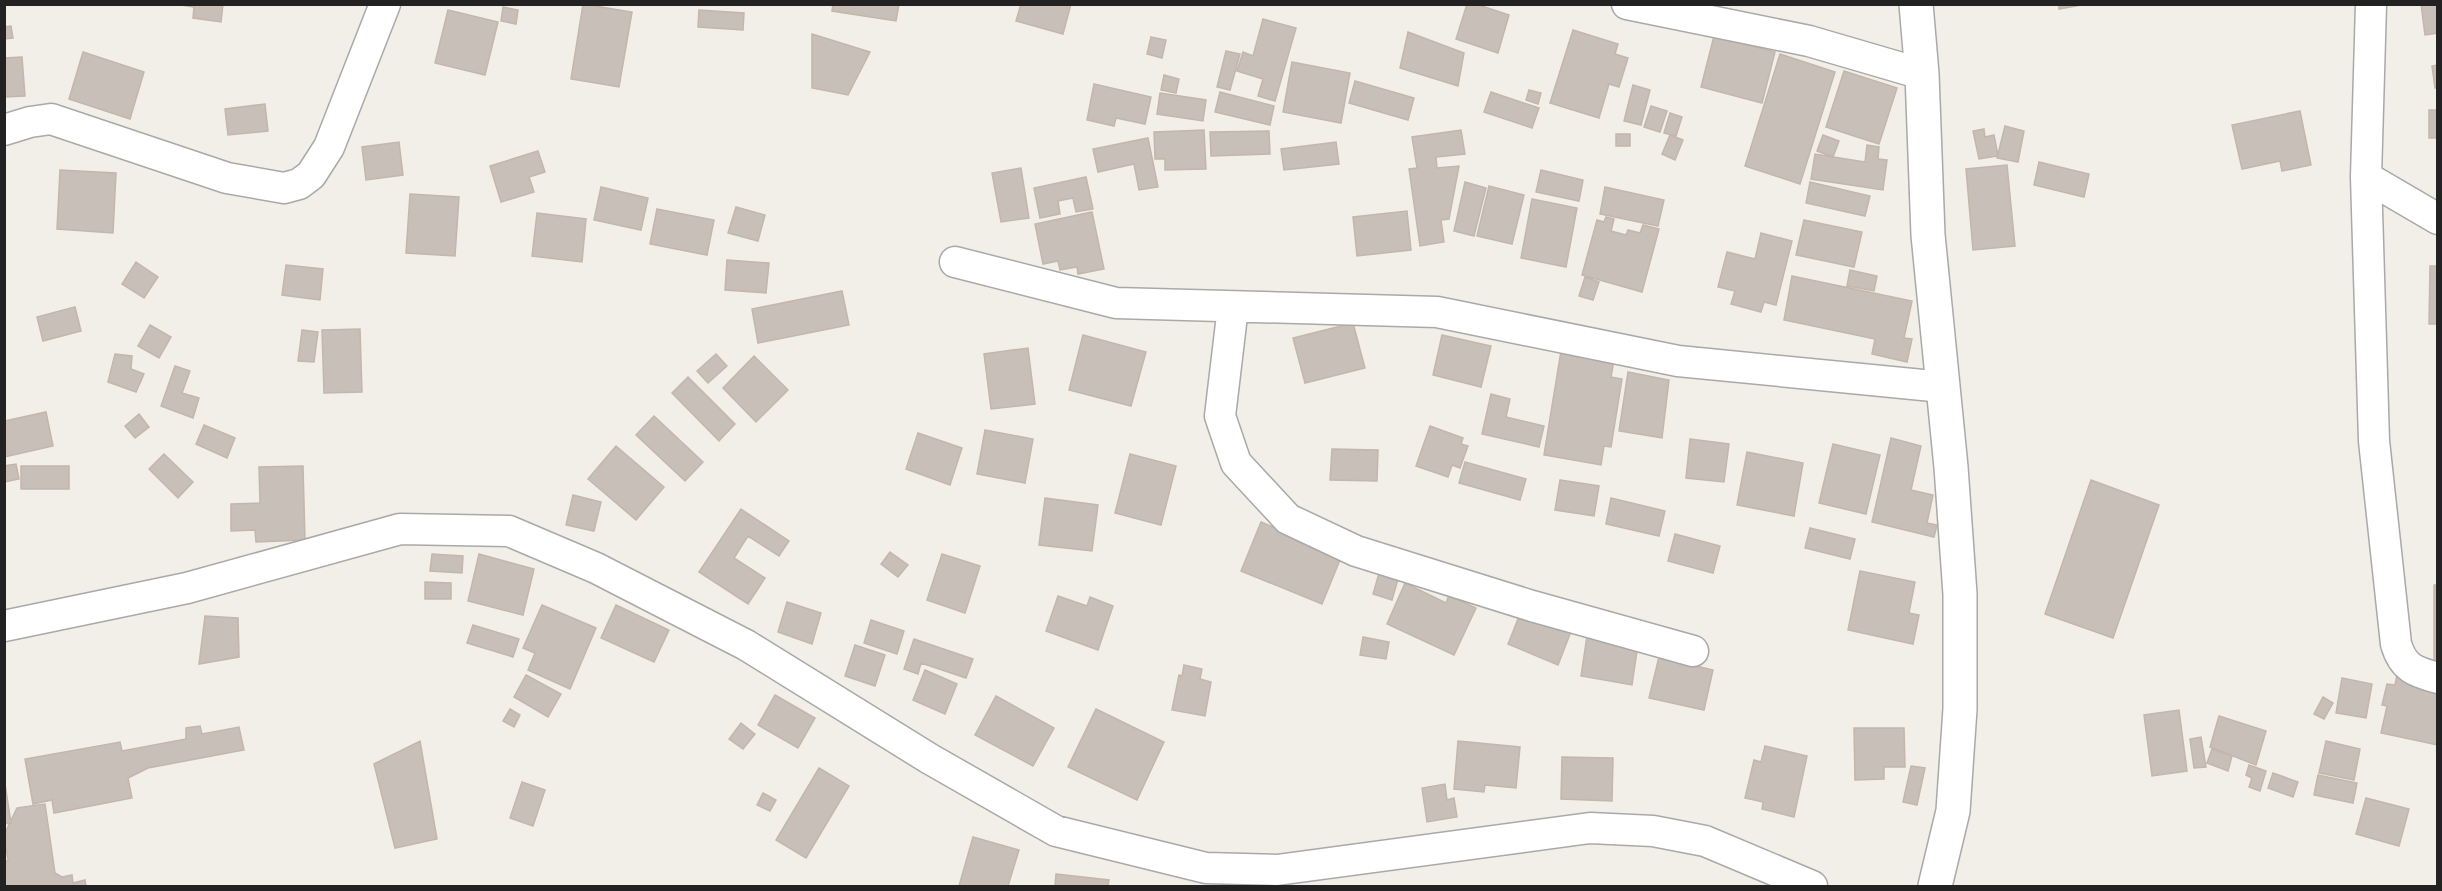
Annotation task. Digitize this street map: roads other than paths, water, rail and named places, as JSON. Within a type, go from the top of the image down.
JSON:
[{"type":"street","points":[[4,130],[51,118],[227,178],[284,188],[299,184],[312,175],[329,147],[385,4]]},
{"type":"street","points":[[1627,4],[1809,41],[1922,74]]},
{"type":"street","points":[[1916,4],[1922,74],[1928,235],[1960,594],[1960,709],[1953,811],[1935,886]]},
{"type":"street","points":[[2371,4],[2366,177],[2374,441],[2396,644],[2401,660],[2414,672],[2438,678]]},
{"type":"street","points":[[2366,177],[2438,219]]},
{"type":"street","points":[[955,262],[1116,303],[1437,312],[1678,361],[1943,387]]},
{"type":"street","points":[[1233,307],[1220,416],[1236,463],[1288,519],[1356,551],[1532,606],[1693,651]]},
{"type":"street","points":[[4,626],[187,588],[400,529],[509,531],[596,568],[746,645],[930,759],[1056,831],[1206,868],[1277,870],[1590,828],[1653,831],[1705,841],[1812,886]]}]
